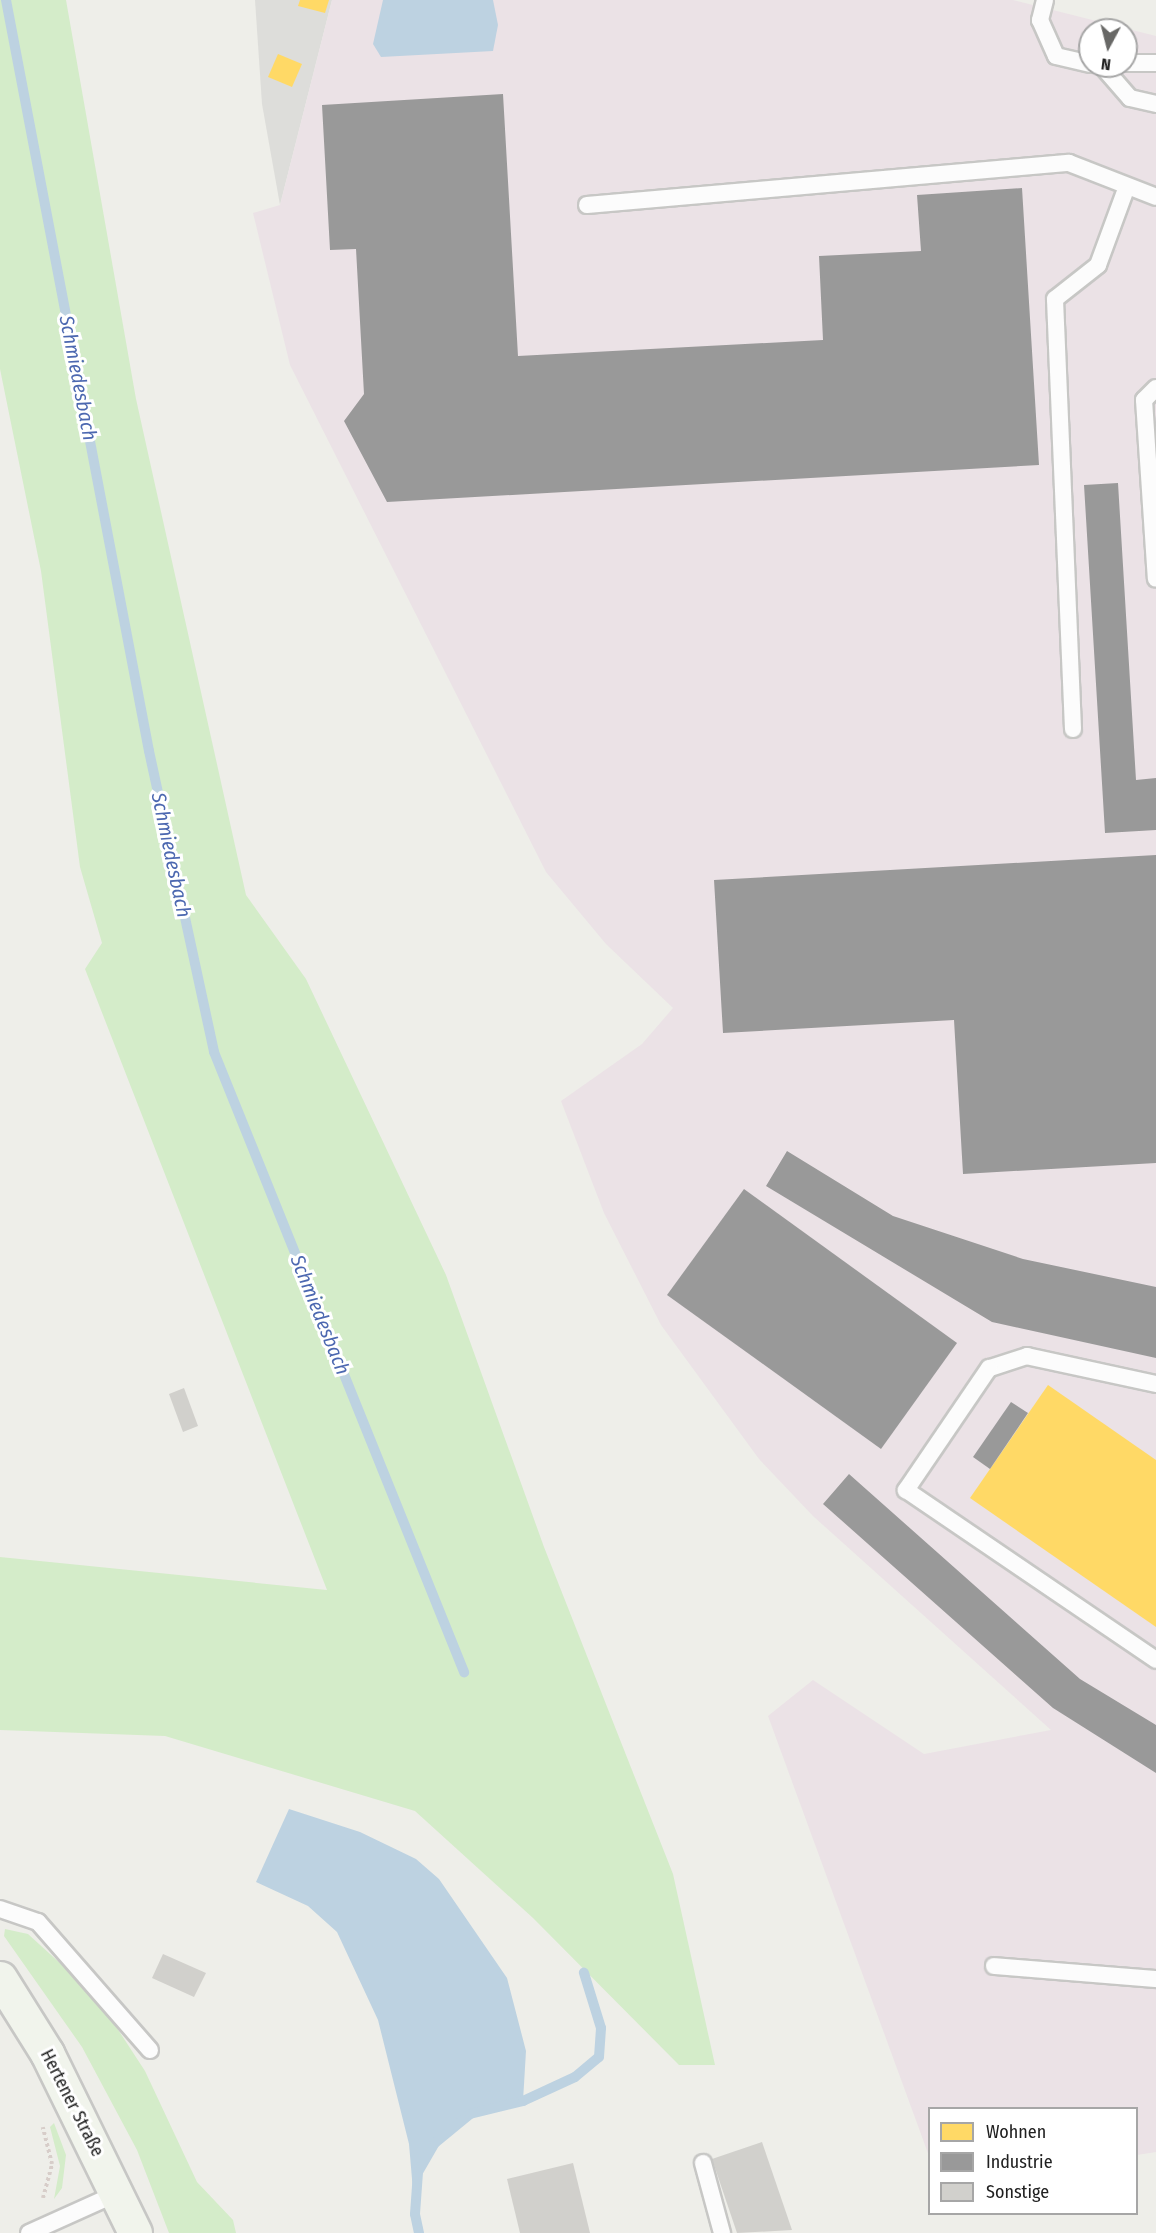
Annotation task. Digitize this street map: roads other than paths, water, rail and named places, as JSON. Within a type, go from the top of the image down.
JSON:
[{"type":"main road","name":"Hertener Straße","points":[[0,1978],[47,2053],[118,2193],[135,2233]]},
{"type":"lane","points":[[1045,0],[1040,20],[1056,56],[1078,61]]},
{"type":"lane","points":[[1138,63],[1156,63]]},
{"type":"lane","points":[[1111,78],[1130,98],[1156,104]]},
{"type":"lane","points":[[587,205],[1069,163],[1126,189],[1156,197]]},
{"type":"lane","points":[[1073,729],[1055,299],[1098,265],[1126,189]]},
{"type":"lane","points":[[1156,388],[1144,400],[1156,579]]},
{"type":"lane","points":[[1156,1384],[1027,1356],[989,1368],[906,1490],[1156,1660]]},
{"type":"lane","points":[[0,1909],[38,1922],[150,2050]]},
{"type":"lane","points":[[994,1966],[1156,1979]]},
{"type":"lane","points":[[703,2163],[722,2233]]},
{"type":"lane","points":[[29,2233],[47,2230],[118,2193]]},
{"type":"water","points":[[383,0],[493,0],[498,25],[493,51],[381,57],[373,44]]},
{"type":"water","points":[[289,1809],[360,1832],[416,1859],[439,1879],[507,1978],[526,2051],[523,2101],[470,2114],[435,2143],[418,2172],[415,2214],[409,2144],[378,2020],[337,1932],[308,1906],[256,1882]]},
{"type":"waterway","name":"Schmiedesbach","points":[[6,0],[149,751],[214,1052],[464,1672]]},
{"type":"waterway","name":"Schmiedesbach","points":[[419,2233],[415,2214],[418,2172],[435,2143],[470,2114],[523,2101],[575,2077],[599,2057],[601,2028],[584,1973]]}]
